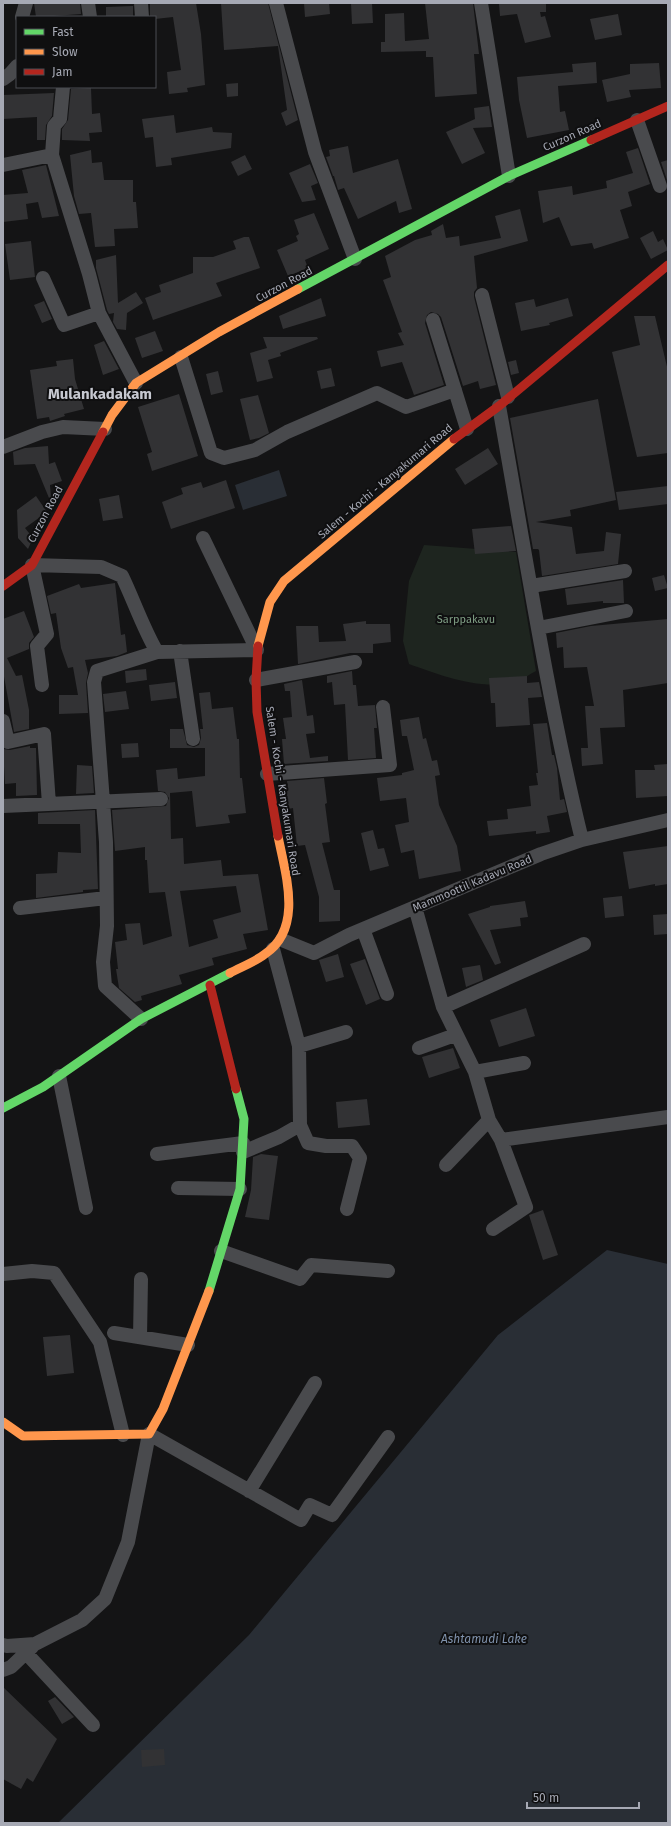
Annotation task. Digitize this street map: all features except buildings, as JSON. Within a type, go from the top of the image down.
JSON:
[{"type":"main road","name":"Curzon Road","points":[[3,586],[32,565],[112,415],[136,383],[181,357],[219,332],[509,176],[668,106]]},
{"type":"main road","name":"Salem - Kochi - Kanyakumari Road","points":[[277,944],[288,921],[289,897],[257,712],[256,680],[257,650],[270,602],[284,581],[467,429],[503,402],[668,264]]},
{"type":"main road","points":[[3,1108],[43,1087],[141,1020],[210,985],[266,954],[277,944]]},
{"type":"main road","points":[[3,1422],[23,1436],[149,1434],[163,1409],[210,1288],[240,1189],[244,1119],[210,985]]},
{"type":"street","points":[[22,16],[26,3]]},
{"type":"street","points":[[88,3],[90,16]]},
{"type":"street","points":[[141,3],[142,16]]},
{"type":"street","points":[[276,3],[315,152],[355,259]]},
{"type":"street","points":[[481,3],[509,176]]},
{"type":"street","points":[[3,79],[16,67]]},
{"type":"street","points":[[63,88],[60,119],[54,126],[52,155],[90,274],[99,313],[136,383]]},
{"type":"street","points":[[637,120],[660,186]]},
{"type":"street","points":[[3,165],[52,155]]},
{"type":"street","points":[[43,278],[64,325],[99,313]]},
{"type":"street","points":[[482,295],[503,402],[538,628],[567,778],[582,840]]},
{"type":"street","points":[[433,320],[467,429]]},
{"type":"street","points":[[181,357],[210,453],[224,458],[255,450],[287,432],[378,393],[406,407],[455,390]]},
{"type":"street","points":[[3,448],[42,432],[63,427],[105,429]]},
{"type":"street","points":[[141,1020],[105,986],[103,962],[107,926],[106,842],[94,682],[97,671],[157,652],[257,650],[203,538]]},
{"type":"street","points":[[42,685],[37,646],[47,634],[32,565],[101,567],[122,576],[139,612],[148,636],[157,652]]},
{"type":"street","points":[[531,586],[625,571]]},
{"type":"street","points":[[538,628],[626,611]]},
{"type":"street","points":[[180,651],[193,739]]},
{"type":"street","points":[[256,680],[355,662]]},
{"type":"street","points":[[267,774],[390,765],[383,707]]},
{"type":"street","points":[[3,721],[8,742],[44,734],[49,804]]},
{"type":"street","points":[[3,806],[161,799]]},
{"type":"street","name":"Mammoottil Kadavu Road","points":[[277,944],[314,953],[363,929],[541,854],[582,840],[668,820]]},
{"type":"street","points":[[20,908],[106,898]]},
{"type":"street","points":[[415,907],[443,1007],[455,1035],[475,1072],[489,1120],[501,1140],[526,1207],[493,1229]]},
{"type":"street","points":[[363,929],[387,994]]},
{"type":"street","points":[[277,944],[299,1046],[300,1125],[308,1143],[326,1146],[352,1146],[360,1158],[346,1209]]},
{"type":"street","points":[[443,1007],[584,944]]},
{"type":"street","points":[[299,1046],[346,1032]]},
{"type":"street","points":[[419,1048],[455,1035]]},
{"type":"street","points":[[475,1072],[524,1063]]},
{"type":"street","points":[[59,1076],[86,1208]]},
{"type":"street","points":[[501,1140],[668,1117]]},
{"type":"street","points":[[446,1165],[489,1120]]},
{"type":"street","points":[[157,1154],[243,1147],[279,1137],[300,1125]]},
{"type":"street","points":[[178,1188],[240,1189]]},
{"type":"street","points":[[221,1251],[300,1279],[311,1265],[388,1272]]},
{"type":"street","points":[[3,1274],[32,1271],[54,1273],[100,1342],[123,1435]]},
{"type":"street","points":[[140,1337],[141,1279]]},
{"type":"street","points":[[114,1333],[188,1345]]},
{"type":"street","points":[[250,1491],[315,1383]]},
{"type":"street","points":[[3,1670],[11,1667],[31,1649],[82,1620],[105,1599],[128,1542],[149,1434],[301,1520],[310,1505],[332,1515],[388,1437]]},
{"type":"street","points":[[3,1645],[31,1649],[94,1725]]},
{"type":"green space","name":"Sarppakavu","points":[[424,545],[516,552],[536,671],[517,681],[490,685],[462,681],[409,664],[403,641],[409,581]]},
{"type":"water","points":[[279,470],[287,496],[243,510],[235,485]]},
{"type":"water","name":"Ashtamudi Lake","points":[[607,1250],[668,1264],[668,1823],[58,1823],[249,1635],[498,1335]]},
{"type":"traffic: fast","points":[[298,289],[509,176],[591,140]]},
{"type":"traffic: fast","points":[[3,1108],[43,1087],[141,1019],[230,973]]},
{"type":"traffic: fast","points":[[209,1291],[240,1189],[244,1119],[236,1089]]},
{"type":"traffic: slow","points":[[103,432],[112,415],[136,383],[219,332],[298,289]]},
{"type":"traffic: slow","points":[[258,646],[270,602],[284,581],[454,439]]},
{"type":"traffic: slow","points":[[230,973],[265,954],[277,943],[284,930],[288,915],[289,899],[278,836]]},
{"type":"traffic: slow","points":[[3,1422],[23,1436],[149,1434],[163,1409],[209,1291]]},
{"type":"traffic: jam","points":[[591,140],[668,106]]},
{"type":"traffic: jam","points":[[454,439],[499,406],[668,265]]},
{"type":"traffic: jam","points":[[3,586],[32,565],[103,432]]},
{"type":"traffic: jam","points":[[258,646],[256,680],[257,712],[278,836]]},
{"type":"traffic: jam","points":[[210,985],[236,1089]]},
{"type":"district","name":"Mulankadakam","points":[[100,394]]}]
